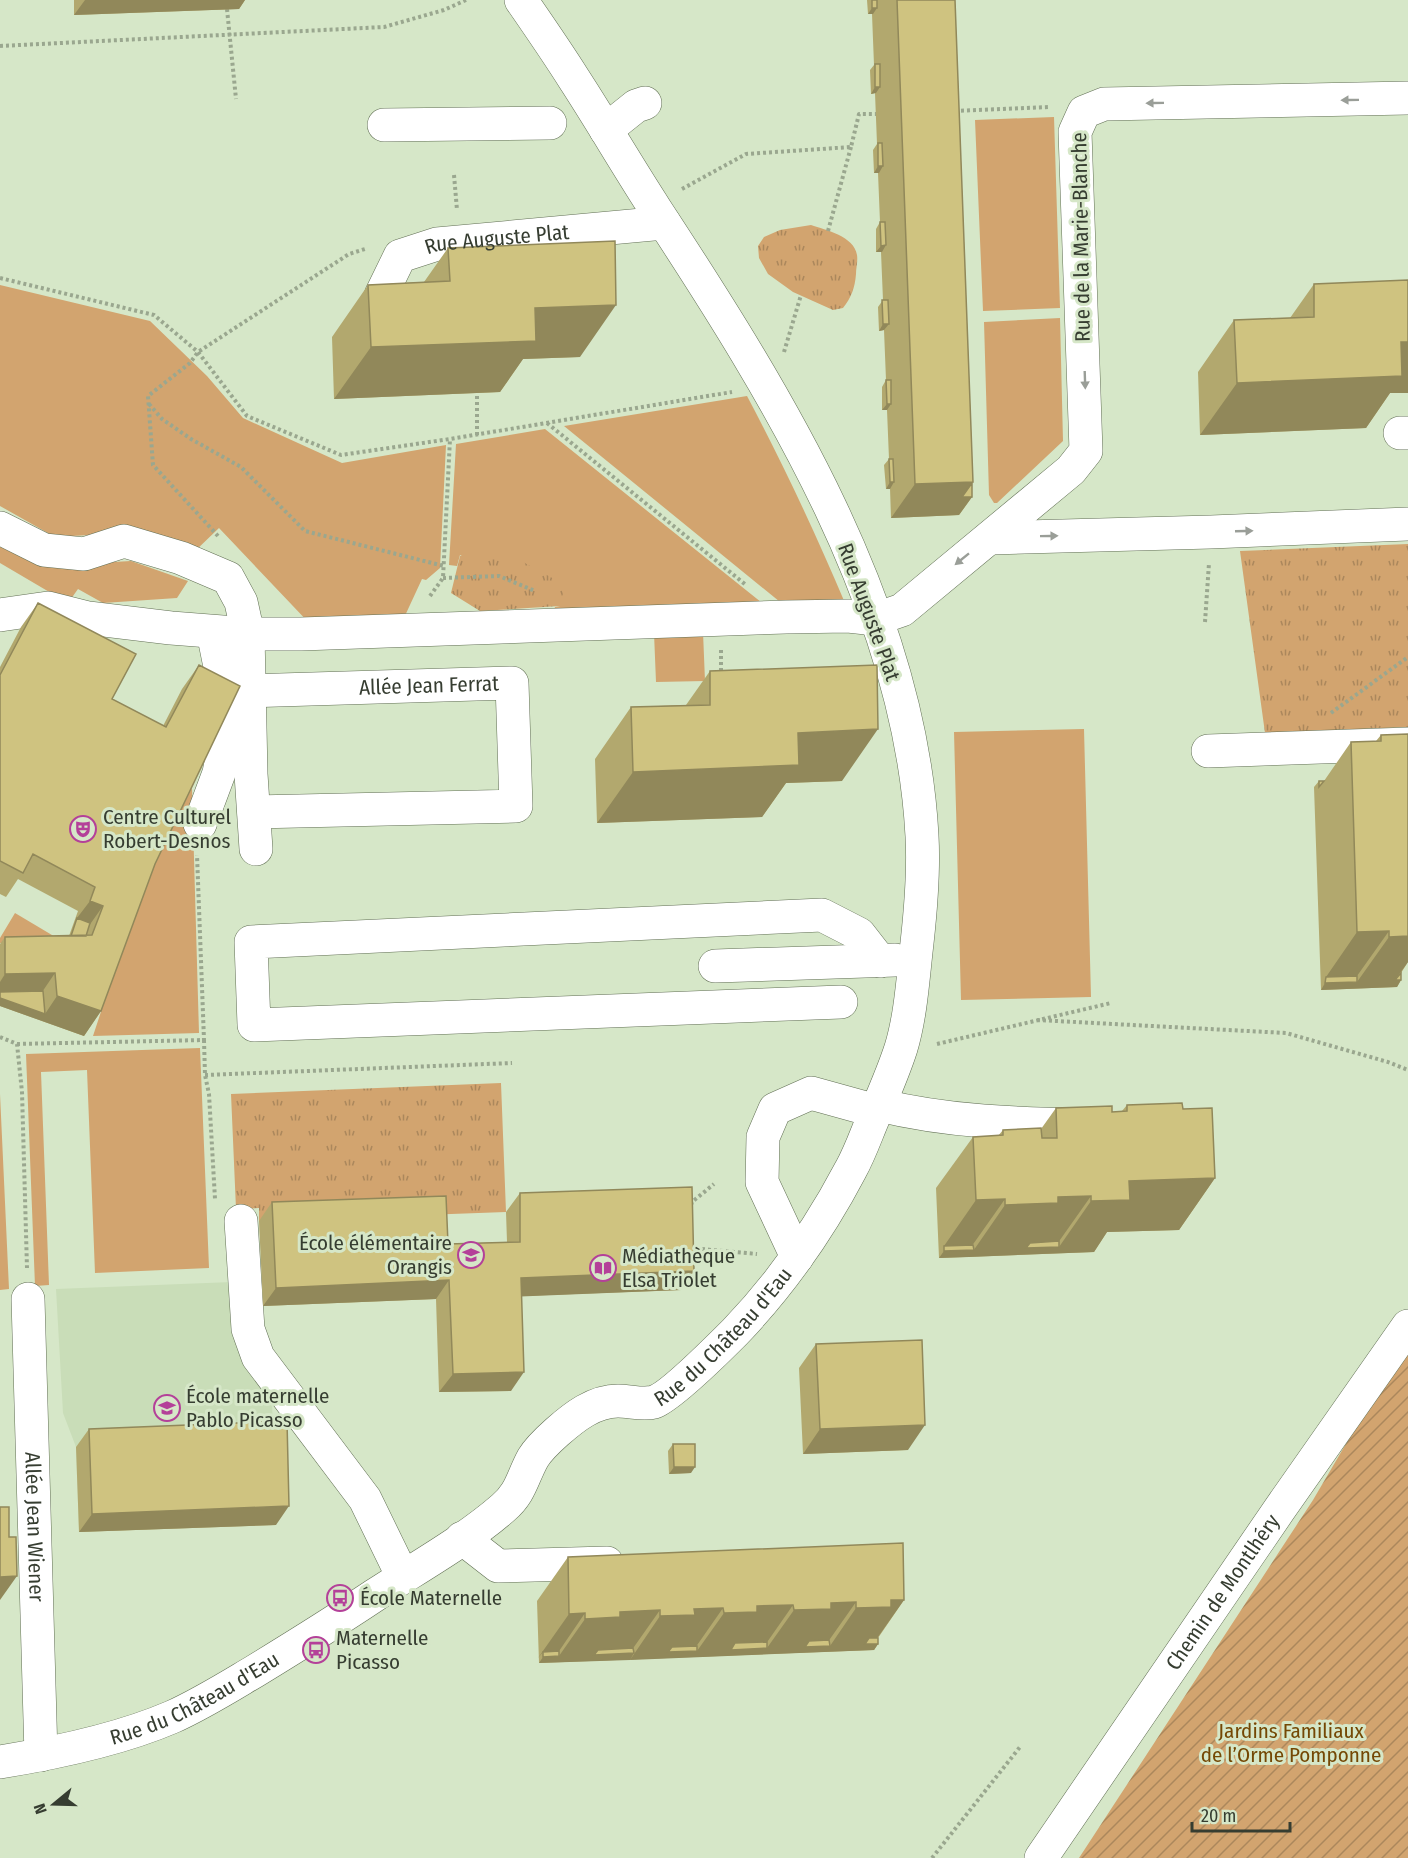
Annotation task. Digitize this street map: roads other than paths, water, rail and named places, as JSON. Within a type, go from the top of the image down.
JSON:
[{"type":"street","name":"Rue Auguste Plat","points":[[521,0],[720,310],[765,387],[823,494],[861,578],[876,619],[907,725],[916,774],[922,849],[922,902],[902,1044]]},
{"type":"street","name":"Rue de la Marie-Blanche","points":[[876,619],[902,610],[1071,470],[1086,451],[1075,132],[1084,112],[1104,104],[1408,98]]},
{"type":"street","points":[[606,130],[636,106],[645,104]]},
{"type":"street","points":[[385,136],[551,129]]},
{"type":"street","name":"Rue Auguste Plat","points":[[387,322],[381,295],[400,256],[437,244],[658,214]]},
{"type":"street","points":[[991,538],[1408,524]]},
{"type":"street","points":[[0,528],[44,550],[84,554],[124,541],[181,558],[228,578],[241,602],[248,634],[256,849]]},
{"type":"street","points":[[0,615],[48,608],[88,618],[248,634],[786,617],[848,616],[876,619]]},
{"type":"street","points":[[200,824],[219,773],[230,716],[213,632]]},
{"type":"street","name":"Allée Jean Ferrat","points":[[249,691],[512,683],[516,806],[254,812]]},
{"type":"street","points":[[1208,751],[1408,744]]},
{"type":"street","points":[[841,1002],[254,1025],[251,942],[822,915],[859,934],[880,961]]},
{"type":"street","points":[[715,966],[915,960]]},
{"type":"street","name":"Rue du Château d'Eau","points":[[0,1762],[41,1755],[99,1740],[169,1718],[213,1696],[403,1577],[462,1538],[511,1501],[518,1493],[539,1448],[587,1409],[600,1403],[613,1401],[654,1402],[667,1395],[735,1332],[786,1274],[855,1164],[902,1044]]},
{"type":"street","points":[[797,1257],[762,1182],[763,1137],[776,1109],[811,1093],[877,1108],[1012,1124],[1115,1125]]},
{"type":"street","points":[[229,1214],[248,1329],[258,1357],[365,1499],[403,1577]]},
{"type":"street","name":"Allée Jean Wiener","points":[[28,1299],[41,1755]]},
{"type":"street","name":"Chemin de Montlhéry","points":[[1041,1858],[1408,1326]]},
{"type":"street","points":[[462,1538],[498,1566],[638,1562]]},
{"type":"place","name":"Centre Culturel Robert-Desnos","points":[[83,829]]},
{"type":"place","name":"École élémentaire Orangis","points":[[471,1255]]},
{"type":"place","name":"Médiathèque Elsa Triolet","points":[[603,1268]]},
{"type":"place","name":"École maternelle Pablo Picasso","points":[[167,1408]]},
{"type":"place","name":"École Maternelle","points":[[340,1598]]},
{"type":"place","name":"Maternelle Picasso","points":[[316,1650]]},
{"type":"park label","name":"Jardins Familiaux de l’Orme Pomponne","points":[[1291,1743]]}]
